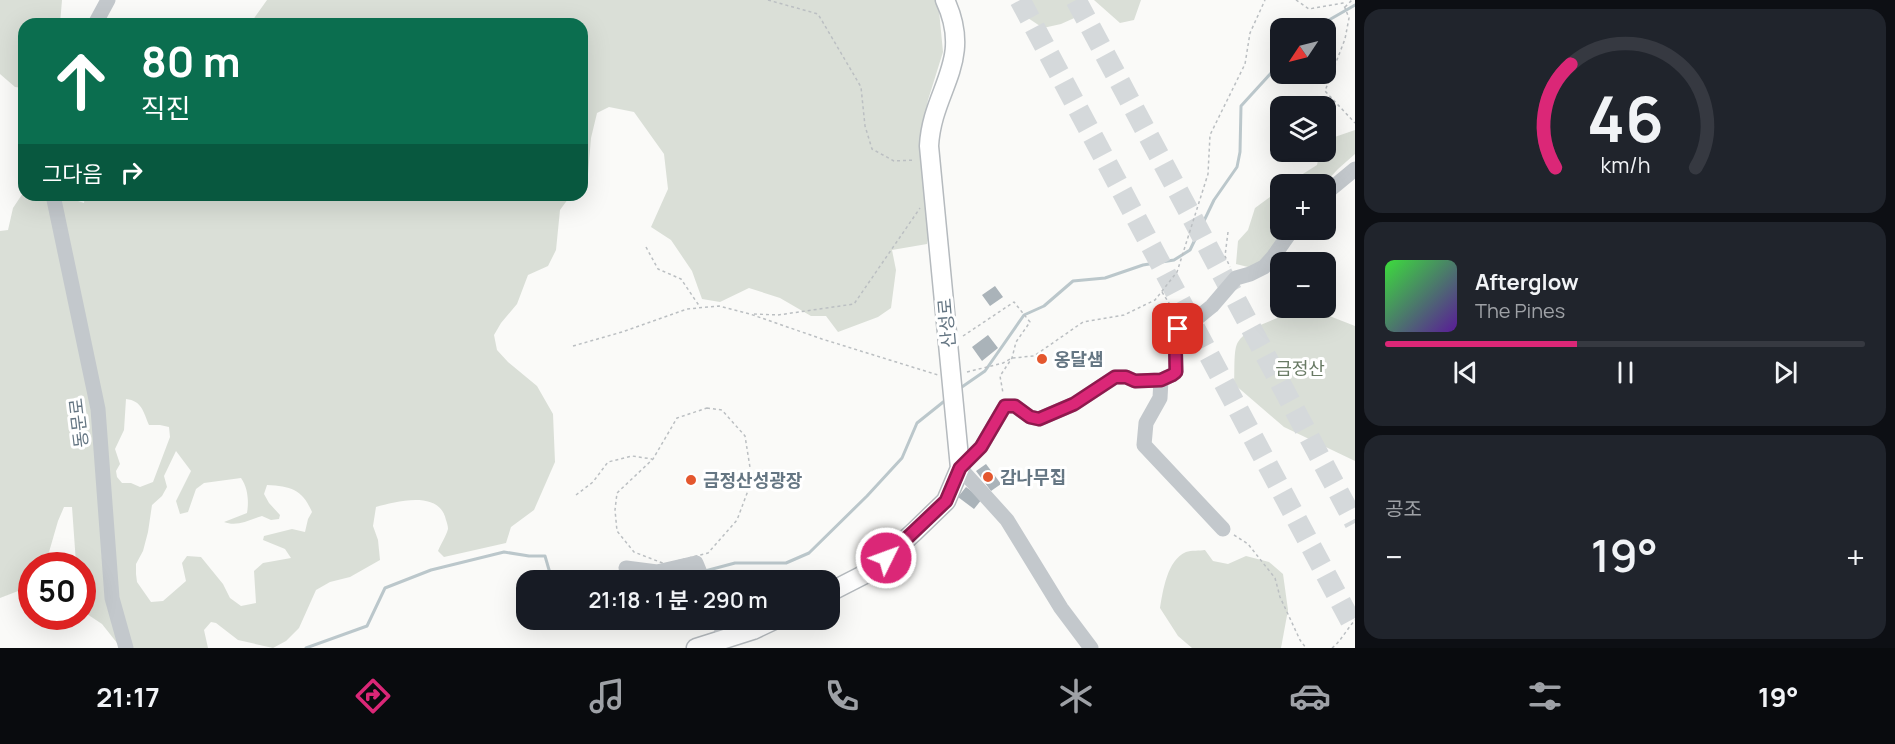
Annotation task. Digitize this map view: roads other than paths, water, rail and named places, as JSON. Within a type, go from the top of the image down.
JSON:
[{"type":"main road","name":"산성로","points":[[945,0],[954,23],[955,56],[932,124],[929,146],[960,468]]},
{"type":"main road","points":[[840,587],[871,571],[946,501],[960,468]]},
{"type":"main road","points":[[696,648],[753,630]]},
{"type":"street","points":[[98,18],[108,0]]},
{"type":"street","points":[[1336,185],[1355,169]]},
{"type":"street","name":"동문로","points":[[54,201],[98,409],[112,598],[126,648]]},
{"type":"street","points":[[1091,648],[1061,608],[1007,520],[960,468],[981,447],[1005,406],[1015,406],[1030,417],[1039,419],[1074,404],[1115,377],[1126,377],[1135,381],[1161,380],[1172,375],[1176,372],[1175,330],[1191,323],[1212,306],[1236,278],[1264,267],[1285,240]]},
{"type":"street","points":[[1161,380],[1160,398],[1146,423],[1144,445],[1223,529]]},
{"type":"street","points":[[666,570],[696,563],[699,570]]},
{"type":"street","points":[[626,568],[642,570]]},
{"type":"street","points":[[722,630],[726,639]]},
{"type":"waterway","points":[[1332,18],[1355,5]]},
{"type":"waterway","points":[[959,389],[985,371],[1024,315],[1044,306],[1073,281],[1105,278],[1143,265],[1174,260],[1190,250],[1214,200],[1237,167],[1240,152],[1241,106],[1270,74]]},
{"type":"waterway","points":[[709,570],[735,563],[786,563],[809,553],[902,458],[917,423],[947,399]]},
{"type":"waterway","points":[[306,648],[367,626],[385,588],[431,570],[504,552],[545,556],[549,570]]},
{"type":"tunnel","points":[[1020,0],[1355,629]]},
{"type":"tunnel","points":[[1076,0],[1355,523]]},
{"type":"place","name":"옹달샘","points":[[1042,359]]},
{"type":"place","name":"감나무집","points":[[988,477]]},
{"type":"place","name":"금정산성광장","points":[[691,480]]},
{"type":"park label","name":"금정산","points":[[1300,368]]}]
